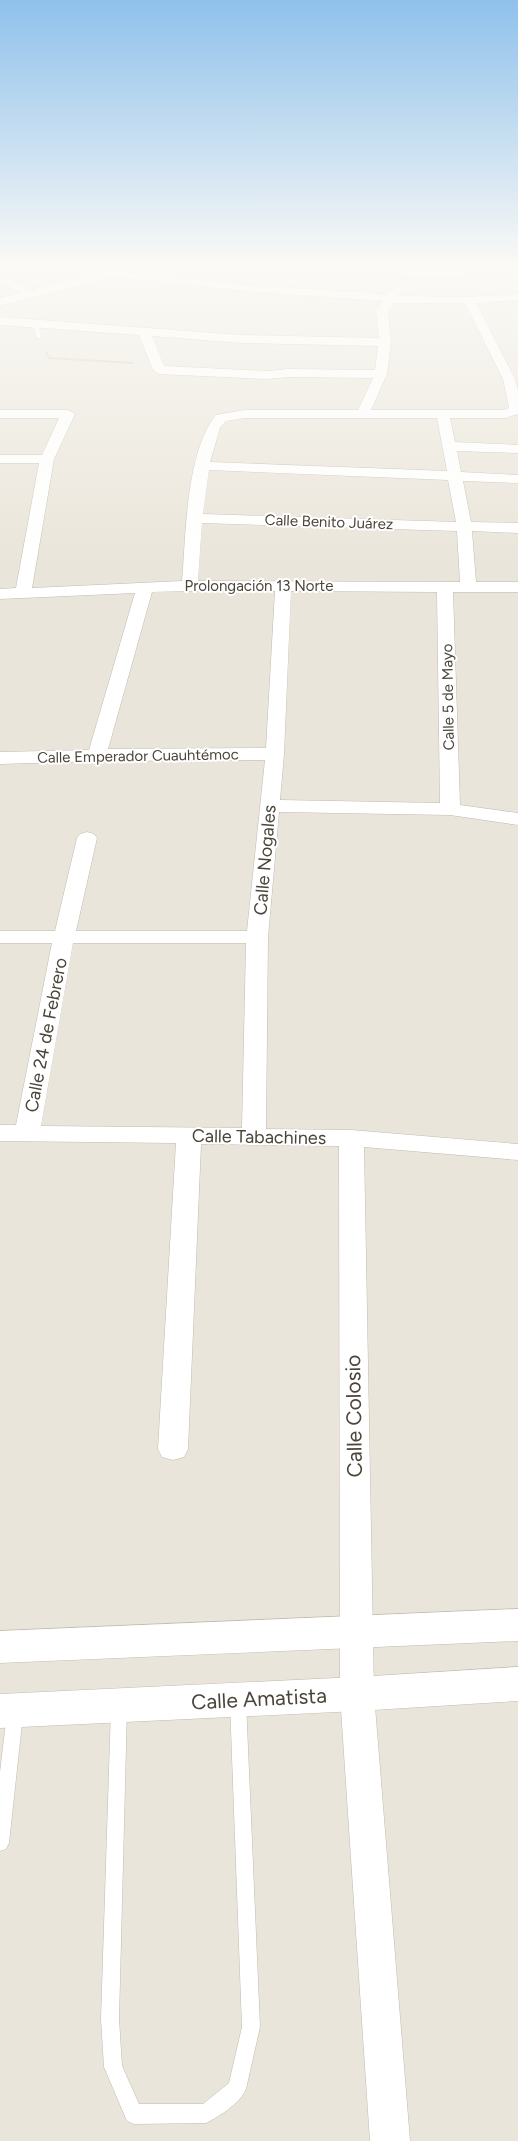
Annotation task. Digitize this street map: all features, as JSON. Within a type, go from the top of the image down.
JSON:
[{"type":"street","points":[[363,413],[381,374],[382,365]]},
{"type":"street","points":[[190,586],[201,466],[213,426],[221,418],[244,414],[506,414],[516,410],[514,379],[506,365]]},
{"type":"street","points":[[157,367],[267,375],[288,372],[381,374]]},
{"type":"street","points":[[0,414],[68,414],[47,458],[23,592]]},
{"type":"street","points":[[444,414],[464,526],[468,586]]},
{"type":"street","points":[[449,446],[518,449]]},
{"type":"street","points":[[0,459],[47,458]]},
{"type":"street","points":[[201,466],[287,468],[518,479]]},
{"type":"street","points":[[27,476],[44,476]]},
{"type":"street","name":"Calle Benito Juárez","points":[[196,518],[518,528]]},
{"type":"street","name":"Calle Nogales","points":[[254,1136],[257,937],[275,754],[283,585]]},
{"type":"street","name":"Prolongación 13 Norte","points":[[0,594],[190,586],[518,587]]},
{"type":"street","name":"Calle 5 de Mayo","points":[[445,586],[450,809]]},
{"type":"street","points":[[97,755],[145,587]]},
{"type":"street","name":"Calle Emperador Cuauhtémoc","points":[[0,758],[97,755],[275,754]]},
{"type":"street","points":[[270,806],[450,809],[518,819]]},
{"type":"street","name":"Calle 24 de Febrero","points":[[27,1134],[64,936],[87,838]]},
{"type":"street","points":[[0,937],[257,937]]},
{"type":"street","name":"Calle Tabachines","points":[[0,1133],[351,1138],[518,1152]]},
{"type":"street","points":[[172,1449],[188,1136]]},
{"type":"street","name":"Calle Colosio","points":[[351,1138],[357,1694],[390,2141]]},
{"type":"street","points":[[0,1647],[518,1625]]},
{"type":"street","name":"Calle Amatista","points":[[8,1711],[518,1684]]},
{"type":"lane","points":[[120,1706],[110,2019],[113,2068],[134,2114],[206,2113],[237,2089],[251,2027],[238,1700]]},
{"type":"lane","points":[[0,1843],[8,1711]]},
{"type":"path","points":[[132,365],[157,367]]},
{"type":"shaded area","points":[[0,365],[518,365],[518,2141],[0,2141]]}]
